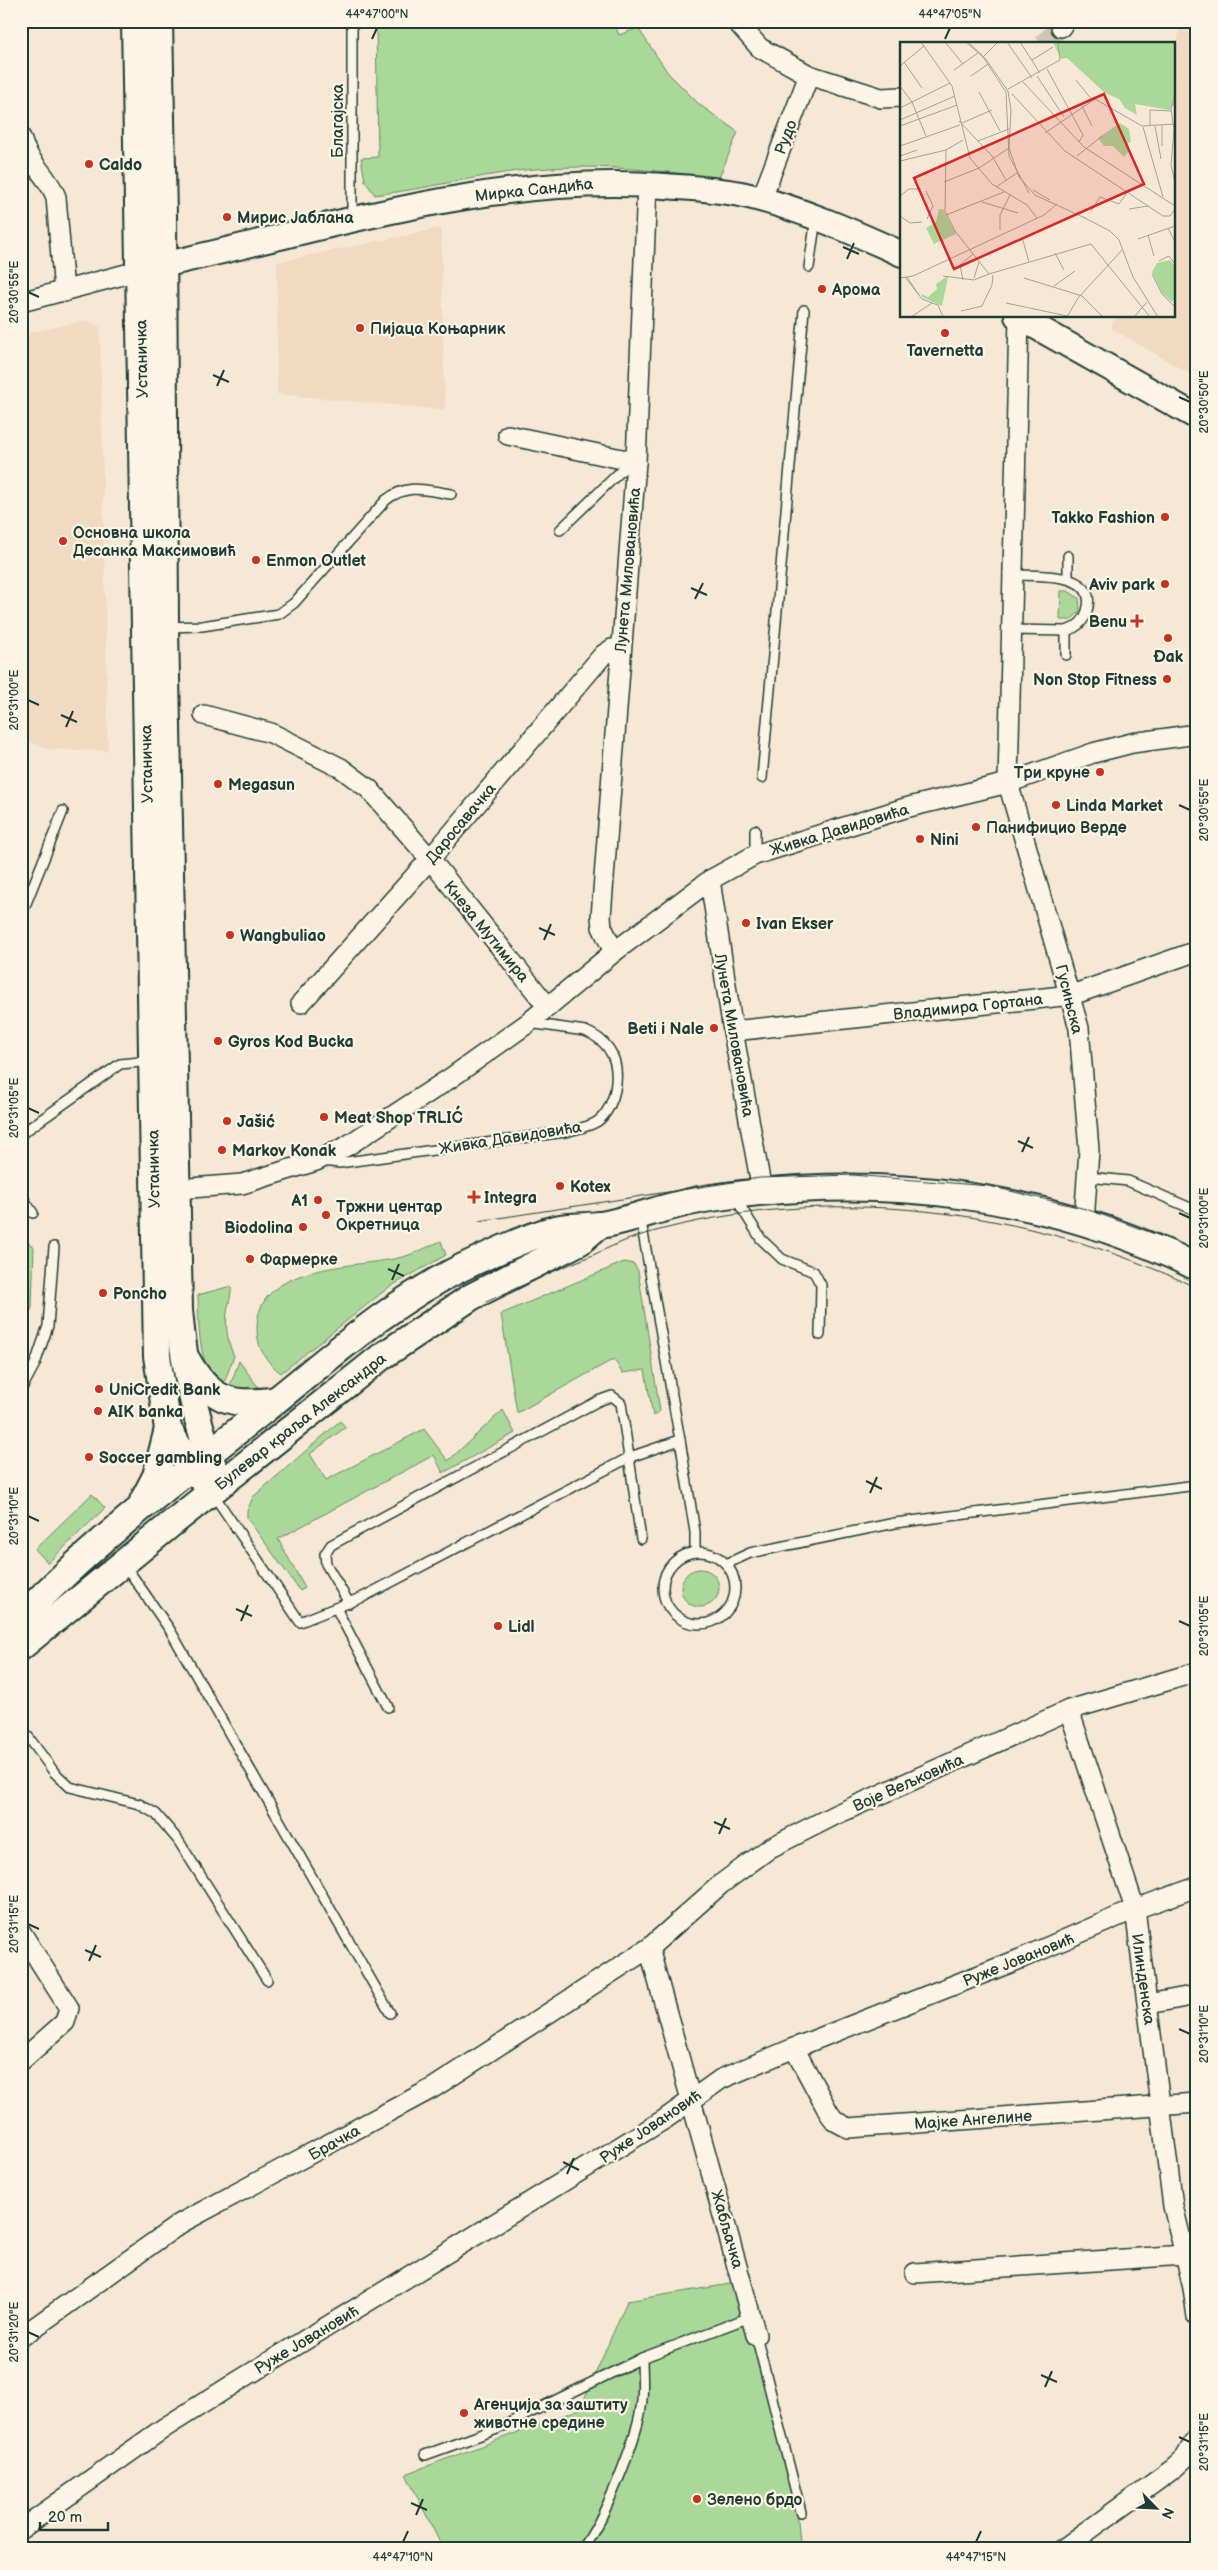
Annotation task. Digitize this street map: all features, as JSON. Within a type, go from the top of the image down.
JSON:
[{"type":"main road","name":"Устаничка","points":[[135,21],[151,268]]},
{"type":"main road","name":"Устаничка","points":[[159,21],[151,268],[154,628],[165,1190],[157,1356],[168,1429],[200,1460],[216,1488]]},
{"type":"main road","name":"Устаничка","points":[[154,628],[151,1061],[184,1354],[197,1420],[200,1460]]},
{"type":"main road","name":"Булевар краља Александра","points":[[21,1618],[44,1594],[140,1508],[364,1331],[422,1288],[462,1268],[537,1236],[577,1225],[599,1225],[673,1205],[734,1195],[762,1191],[859,1186],[928,1190],[1012,1203],[1084,1222],[1144,1243],[1197,1267]]},
{"type":"main road","name":"Булевар краља Александра","points":[[21,1647],[123,1562],[381,1357],[471,1297],[579,1242],[599,1225]]},
{"type":"main road","points":[[184,1354],[198,1378],[224,1399],[243,1404],[277,1400]]},
{"type":"main road","points":[[140,1508],[156,1476],[168,1429]]},
{"type":"street","points":[[736,21],[760,48],[809,75],[881,98],[900,97]]},
{"type":"street","name":"Рудо","points":[[761,200],[809,75]]},
{"type":"street","points":[[21,138],[29,158],[52,186],[56,197],[64,292]]},
{"type":"street","name":"Мирка Сандића","points":[[151,268],[270,238],[414,206],[488,192],[594,183],[647,185],[728,192],[816,217],[900,253]]},
{"type":"street","name":"Лунета Миловановића","points":[[614,952],[602,927],[601,917],[632,461],[647,185]]},
{"type":"street","points":[[21,302],[151,268]]},
{"type":"street","name":"Гусињска","points":[[1018,318],[1008,783],[1072,995],[1079,1028],[1088,1115],[1088,1177],[1084,1222]]},
{"type":"street","points":[[1020,318],[1197,418]]},
{"type":"street","points":[[508,435],[632,461]]},
{"type":"street","name":"Даросавачка","points":[[301,1003],[430,859],[602,656],[612,649],[620,648]]},
{"type":"street","name":"Кнеза Мутимира","points":[[204,715],[271,733],[348,773],[383,804],[430,859],[548,1007]]},
{"type":"street","name":"Живка Давидовића","points":[[165,1190],[242,1184],[316,1161],[347,1146],[382,1125],[528,1023],[614,952],[710,880],[755,855],[905,808],[1008,783],[1116,747],[1197,734]]},
{"type":"street","name":"Лунета Миловановића","points":[[710,880],[733,1031],[762,1191]]},
{"type":"street","name":"Владимира Гортана","points":[[733,1031],[1072,995],[1197,951]]},
{"type":"street","name":"Воје Вељковића","points":[[649,1948],[721,1884],[770,1848],[828,1819],[1068,1710],[1197,1672]]},
{"type":"street","name":"Илинденска","points":[[1068,1710],[1135,1909],[1173,2206],[1184,2256],[1194,2288],[1197,2317]]},
{"type":"street","name":"Руже Јовановић","points":[[21,2529],[164,2428],[234,2383],[665,2119],[721,2079],[794,2048],[1020,1959],[1135,1909],[1197,1887]]},
{"type":"street","points":[[21,1932],[69,2008],[65,2022],[21,2061]]},
{"type":"street","name":"Жабљачка","points":[[649,1948],[756,2335]]},
{"type":"street","name":"Брачка","points":[[21,2337],[181,2223],[433,2088],[649,1948]]},
{"type":"street","points":[[1148,2004],[1197,1995]]},
{"type":"street","name":"Мајке Ангелине","points":[[794,2048],[829,2113],[835,2121],[848,2128],[1197,2103]]},
{"type":"street","points":[[914,2273],[1184,2256]]},
{"type":"street","points":[[1063,2549],[1185,2458],[1197,2437]]},
{"type":"lane","name":"Благајска","points":[[352,21],[352,221]]},
{"type":"lane","points":[[809,267],[816,217]]},
{"type":"lane","points":[[762,778],[804,310]]},
{"type":"lane","points":[[560,530],[632,461]]},
{"type":"lane","points":[[154,628],[202,626],[279,614],[294,603],[396,491],[409,488],[451,494]]},
{"type":"lane","points":[[1068,556],[1068,578]]},
{"type":"lane","points":[[1011,630],[1066,631],[1079,625],[1084,619],[1089,604],[1083,588],[1068,578],[1013,576]]},
{"type":"lane","points":[[1066,631],[1066,655]]},
{"type":"lane","points":[[21,916],[63,811]]},
{"type":"lane","points":[[755,855],[756,830]]},
{"type":"lane","name":"Живка Давидовића","points":[[316,1161],[339,1163],[565,1132],[598,1121],[613,1098],[616,1083],[617,1066],[610,1051],[593,1035],[585,1031],[528,1023]]},
{"type":"lane","points":[[21,1134],[120,1064],[151,1061]]},
{"type":"lane","points":[[1088,1177],[1128,1181],[1197,1211]]},
{"type":"lane","points":[[21,1195],[33,1213]]},
{"type":"lane","points":[[734,1195],[761,1239],[782,1259],[814,1272],[820,1285],[820,1335]]},
{"type":"lane","points":[[639,1214],[680,1440],[695,1532],[695,1552]]},
{"type":"lane","points":[[21,1390],[35,1364],[48,1326],[54,1247]]},
{"type":"lane","points":[[348,1603],[326,1564],[325,1554],[331,1545],[598,1401],[612,1396],[621,1403],[641,1539]]},
{"type":"lane","points":[[216,1488],[300,1622],[348,1603],[630,1458],[680,1440]]},
{"type":"lane","points":[[726,1564],[750,1553],[894,1523],[1197,1485]]},
{"type":"lane","points":[[695,1552],[707,1553],[726,1564],[735,1584],[730,1606],[714,1621],[703,1624],[692,1624],[672,1612],[663,1592],[664,1581],[675,1561],[695,1552]]},
{"type":"lane","points":[[123,1562],[170,1630],[390,2013]]},
{"type":"lane","points":[[336,1608],[388,1707]]},
{"type":"lane","points":[[21,1727],[54,1772],[70,1788],[139,1804],[156,1814],[178,1840],[266,1980]]},
{"type":"lane","points":[[425,2455],[526,2417],[642,2358],[750,2316]]},
{"type":"lane","name":"Жабљачка","points":[[756,2335],[801,2512]]},
{"type":"lane","points":[[582,2549],[591,2538],[627,2455],[641,2408],[642,2358]]},
{"type":"shaded area","points":[[1181,21],[1197,21],[1197,378],[1111,328],[1114,318],[1176,318],[1176,53]]},
{"type":"shaded area","name":"Пијаца Коњарник","points":[[441,228],[445,410],[277,394],[277,262]]},
{"type":"shaded area","name":"Основна школа Десанка Максимовић","points":[[87,320],[100,327],[108,751],[46,749],[21,737],[21,335]]},
{"type":"green space","points":[[376,21],[626,21],[616,27],[619,35],[638,28],[668,73],[700,105],[738,132],[719,178],[623,168],[550,168],[525,170],[375,195],[365,181],[361,158],[378,157]]},
{"type":"green space","points":[[1061,591],[1068,591],[1079,598],[1080,611],[1071,620],[1060,620]]},
{"type":"green space","points":[[24,1240],[34,1247],[32,1308],[21,1327],[21,1242]]},
{"type":"green space","points":[[441,1241],[446,1255],[388,1288],[281,1373],[270,1364],[260,1347],[257,1328],[261,1307],[273,1291],[290,1280],[311,1272],[404,1257]]},
{"type":"green space","points":[[624,1262],[634,1264],[638,1271],[660,1411],[653,1416],[645,1370],[622,1373],[614,1359],[517,1413],[501,1314]]},
{"type":"green space","points":[[231,1286],[226,1324],[234,1356],[224,1383],[215,1378],[208,1369],[204,1358],[199,1331],[198,1295]]},
{"type":"green space","points":[[239,1361],[258,1387],[247,1390],[230,1386]]},
{"type":"green space","points":[[503,1410],[515,1433],[443,1473],[434,1455],[278,1539],[305,1588],[300,1591],[247,1518],[247,1511],[253,1497],[340,1421],[346,1427],[310,1454],[326,1480],[424,1429],[448,1461]]},
{"type":"green space","points":[[92,1494],[105,1508],[48,1563],[35,1549]]},
{"type":"green space","points":[[700,1569],[707,1570],[713,1575],[718,1581],[718,1595],[713,1601],[707,1606],[700,1607],[693,1606],[687,1601],[682,1595],[681,1588],[682,1581],[687,1575],[693,1570]]},
{"type":"green space","points":[[742,2282],[795,2491],[800,2542],[796,2549],[443,2549],[406,2474],[580,2409],[627,2301]]},
{"type":"tunnel","points":[[1044,42],[1061,27]]},
{"type":"tram line","points":[[479,1221],[759,1178],[852,1175],[989,1186],[1086,1209],[1177,1242],[1197,1252]]},
{"type":"tram line","points":[[486,1302],[619,1243],[645,1234],[714,1218],[785,1209],[855,1207],[926,1211],[996,1222],[1065,1238],[1132,1260],[1197,1288]]},
{"type":"place","name":"Caldo","points":[[89,164]]},
{"type":"place","name":"Мирис Јаблана","points":[[227,217]]},
{"type":"place","name":"Арома","points":[[822,289]]},
{"type":"place","name":"Пијаца Коњарник","points":[[360,328]]},
{"type":"place","name":"Tavernetta","points":[[945,333]]},
{"type":"place","name":"Takko Fashion","points":[[1165,517]]},
{"type":"place","name":"Основна школа Десанка Максимовић","points":[[63,541]]},
{"type":"place","name":"Enmon Outlet","points":[[256,560]]},
{"type":"place","name":"Aviv park","points":[[1165,584]]},
{"type":"place","name":"Benu","points":[[1137,621]]},
{"type":"place","name":"Đak","points":[[1168,638]]},
{"type":"place","name":"Non Stop Fitness","points":[[1167,679]]},
{"type":"place","name":"Три круне","points":[[1100,772]]},
{"type":"place","name":"Megasun","points":[[218,784]]},
{"type":"place","name":"Linda Market","points":[[1056,805]]},
{"type":"place","name":"Панифицио Верде","points":[[976,827]]},
{"type":"place","name":"Nini","points":[[920,839]]},
{"type":"place","name":"Ivan Ekser","points":[[746,923]]},
{"type":"place","name":"Wangbuliao","points":[[230,935]]},
{"type":"place","name":"Beti i Nale","points":[[714,1028]]},
{"type":"place","name":"Gyros Kod Bucka","points":[[218,1041]]},
{"type":"place","name":"Meat Shop TRLIĆ","points":[[324,1117]]},
{"type":"place","name":"Jašić","points":[[227,1121]]},
{"type":"place","name":"Markov Konak","points":[[222,1150]]},
{"type":"place","name":"Kotex","points":[[560,1186]]},
{"type":"place","name":"Integra","points":[[474,1197]]},
{"type":"place","name":"A1","points":[[318,1200]]},
{"type":"place","name":"Тржни центар Окретница","points":[[326,1215]]},
{"type":"place","name":"Biodolina","points":[[303,1227]]},
{"type":"place","name":"Фармерке","points":[[250,1259]]},
{"type":"place","name":"Poncho","points":[[103,1293]]},
{"type":"place","name":"UniCredit Bank","points":[[99,1389]]},
{"type":"place","name":"AIK banka","points":[[98,1411]]},
{"type":"place","name":"Soccer gambling","points":[[89,1457]]},
{"type":"place","name":"Lidl","points":[[498,1626]]},
{"type":"place","name":"Агенција за заштиту животне средине","points":[[464,2413]]},
{"type":"place","name":"Зелено брдо","points":[[697,2499]]}]
